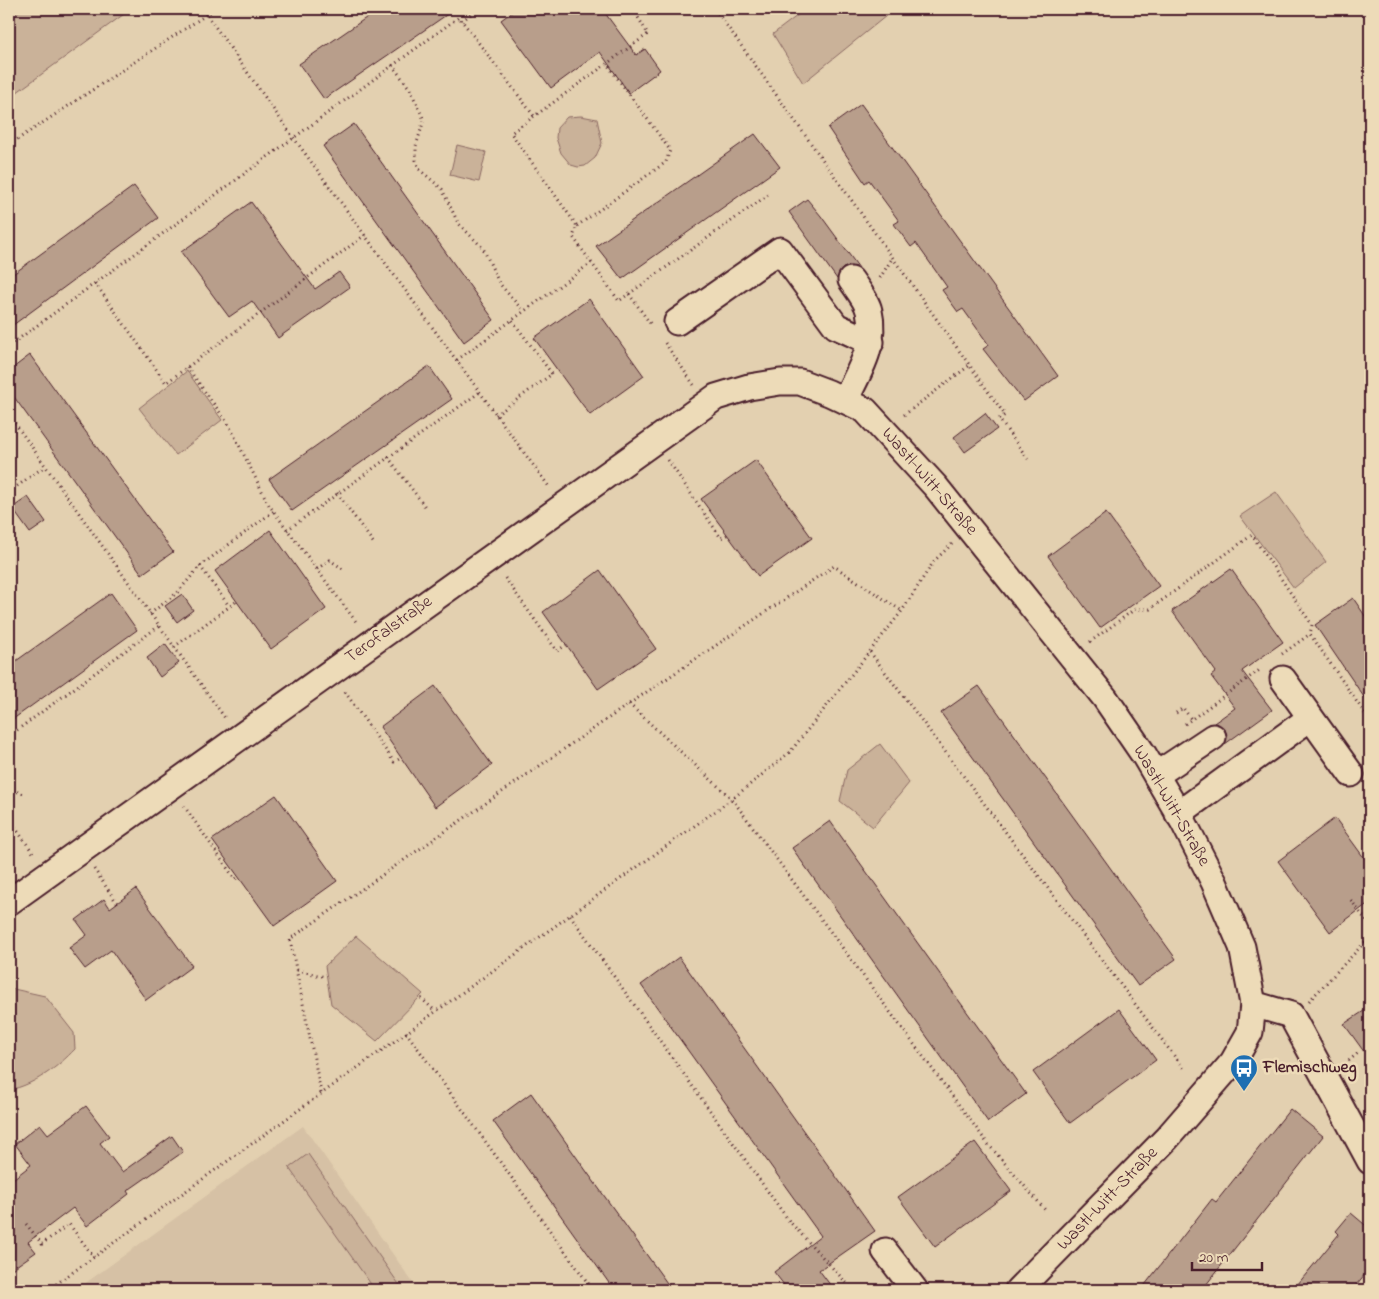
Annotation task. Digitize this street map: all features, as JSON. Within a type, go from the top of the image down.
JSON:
[{"type":"street","points":[[663,328],[780,250],[836,326],[871,342]]},
{"type":"street","points":[[845,400],[865,360],[871,342],[869,309],[851,280]]},
{"type":"street","name":"Terofalstraße","points":[[9,902],[716,397],[749,387],[780,382]]},
{"type":"street","name":"Wastl-Witt-Straße","points":[[780,382],[800,382],[866,410],[936,487],[1105,698],[1156,775],[1178,814],[1214,882],[1242,947],[1253,1004],[1250,1032],[1233,1062],[1222,1077],[1167,1138],[1018,1290]]},
{"type":"street","points":[[1275,668],[1351,774]]},
{"type":"street","points":[[1178,814],[1310,718]]},
{"type":"street","points":[[1156,775],[1213,737]]},
{"type":"street","points":[[1253,1004],[1291,1015],[1370,1161]]},
{"type":"street","points":[[915,1290],[893,1251],[929,1290]]},
{"type":"path","points":[[9,144],[215,9]]},
{"type":"path","points":[[462,21],[477,9]]},
{"type":"path","points":[[577,226],[511,133],[648,34],[633,9]]},
{"type":"path","points":[[715,9],[1005,415],[999,419],[1028,459]]},
{"type":"path","points":[[207,14],[293,137],[563,505]]},
{"type":"path","points":[[9,346],[459,17],[534,116]]},
{"type":"path","points":[[607,64],[670,150],[666,162],[577,226],[572,237],[619,301],[768,195]]},
{"type":"path","points":[[392,65],[410,89],[424,120],[416,146],[416,160],[419,169],[442,189],[458,223],[484,248],[499,283],[524,312]]},
{"type":"path","points":[[95,283],[166,382],[365,235]]},
{"type":"path","points":[[457,360],[592,263]]},
{"type":"path","points":[[629,294],[663,328],[706,404]]},
{"type":"path","points":[[496,414],[552,374],[512,320]]},
{"type":"path","points":[[904,415],[970,365]]},
{"type":"path","points":[[187,367],[229,424],[274,511],[357,622]]},
{"type":"path","points":[[287,530],[480,392]]},
{"type":"path","points":[[9,415],[238,737]]},
{"type":"path","points":[[654,440],[722,538],[727,535]]},
{"type":"path","points":[[388,457],[426,508]]},
{"type":"path","points":[[9,492],[45,466]]},
{"type":"path","points":[[337,493],[375,545]]},
{"type":"path","points":[[150,614],[178,592],[200,566],[274,511]]},
{"type":"path","points":[[48,1290],[732,799],[790,752],[902,611],[934,561],[970,529]]},
{"type":"path","points":[[1071,656],[1134,609],[1150,609],[1252,536],[1312,624],[1310,634],[1275,668],[1191,719],[1177,730]]},
{"type":"path","points":[[490,557],[556,651],[566,645]]},
{"type":"path","points":[[317,569],[330,560],[343,569]]},
{"type":"path","points":[[200,566],[229,606]]},
{"type":"path","points":[[321,1093],[290,939],[629,704],[834,566],[902,611]]},
{"type":"path","points":[[174,647],[236,601]]},
{"type":"path","points":[[9,736],[158,626]]},
{"type":"path","points":[[1310,634],[1370,721]]},
{"type":"path","points":[[870,652],[1184,1070]]},
{"type":"path","points":[[331,672],[394,762],[401,758]]},
{"type":"path","points":[[629,704],[732,799],[988,1144],[1047,1212]]},
{"type":"path","points":[[1176,713],[1183,708],[1191,719]]},
{"type":"path","points":[[170,786],[235,879],[239,877]]},
{"type":"path","points":[[9,796],[15,791],[24,794]]},
{"type":"path","points":[[9,818],[34,854]]},
{"type":"path","points":[[81,850],[117,903]]},
{"type":"path","points":[[1351,900],[1370,926]]},
{"type":"path","points":[[570,915],[788,1221],[853,1290]]},
{"type":"path","points":[[1291,1015],[1326,985],[1370,937]]},
{"type":"path","points":[[296,970],[326,977]]},
{"type":"path","points":[[421,998],[435,1011]]},
{"type":"path","points":[[406,1032],[593,1290]]},
{"type":"path","points":[[26,1224],[42,1244],[69,1224],[94,1257]]},
{"type":"shaded area","points":[[22,9],[131,9],[9,98],[9,18]]},
{"type":"shaded area","points":[[806,9],[882,9],[886,16],[803,83],[773,34]]},
{"type":"shaded area","points":[[581,116],[597,119],[602,143],[595,158],[585,166],[578,167],[571,165],[561,153],[556,138],[557,128],[567,117]]},
{"type":"shaded area","points":[[457,145],[486,152],[479,182],[450,175]]},
{"type":"shaded area","points":[[187,371],[222,420],[176,455],[139,408]]},
{"type":"shaded area","points":[[1276,492],[1326,562],[1294,588],[1240,516]]},
{"type":"shaded area","points":[[880,744],[909,783],[873,827],[840,801],[847,770]]},
{"type":"shaded area","points":[[356,936],[423,994],[377,1041],[331,1004],[325,966]]},
{"type":"shaded area","points":[[9,988],[45,996],[74,1033],[75,1049],[36,1080],[9,1090]]},
{"type":"shaded area","points":[[303,1126],[418,1290],[76,1290]]},
{"type":"shaded area","points":[[308,1154],[403,1290],[375,1290],[289,1168]]},
{"type":"building","points":[[379,9],[455,9],[324,99],[299,64]]},
{"type":"building","points":[[516,9],[602,9],[636,55],[645,49],[660,70],[629,93],[600,52],[551,88],[501,20]]},
{"type":"building","points":[[861,104],[1058,376],[1024,401],[983,349],[989,345],[963,309],[958,312],[942,290],[947,287],[916,243],[911,247],[894,224],[899,221],[869,180],[865,183],[828,128]]},
{"type":"building","points":[[354,124],[494,320],[464,342],[323,146]]},
{"type":"building","points":[[755,134],[780,167],[622,279],[596,246]]},
{"type":"building","points":[[134,186],[158,218],[9,328],[9,277]]},
{"type":"building","points":[[807,199],[859,268],[850,266],[843,268],[837,279],[789,212]]},
{"type":"building","points":[[251,202],[315,289],[339,272],[350,287],[278,338],[252,301],[229,317],[181,252]]},
{"type":"building","points":[[589,299],[644,376],[590,415],[534,338]]},
{"type":"building","points":[[30,355],[173,552],[142,574],[9,390],[9,371]]},
{"type":"building","points":[[429,366],[452,399],[292,511],[269,479]]},
{"type":"building","points":[[985,413],[997,429],[965,452],[954,437]]},
{"type":"building","points":[[756,460],[812,538],[758,576],[701,499]]},
{"type":"building","points":[[28,497],[46,522],[30,533],[12,508]]},
{"type":"building","points":[[1106,513],[1159,586],[1100,628],[1048,556]]},
{"type":"building","points":[[270,530],[326,609],[271,649],[215,571]]},
{"type":"building","points":[[1231,569],[1283,642],[1242,671],[1272,710],[1225,744],[1227,737],[1225,729],[1214,723],[1235,708],[1211,676],[1216,672],[1172,611]]},
{"type":"building","points":[[600,570],[656,649],[598,689],[543,612]]},
{"type":"building","points":[[111,593],[137,630],[9,722],[9,666]]},
{"type":"building","points":[[182,594],[193,610],[177,622],[165,606]]},
{"type":"building","points":[[1353,598],[1370,623],[1370,706],[1315,625]]},
{"type":"building","points":[[165,644],[179,663],[160,677],[147,658]]},
{"type":"building","points":[[435,686],[492,765],[435,807],[380,727]]},
{"type":"building","points":[[979,686],[1176,959],[1138,986],[941,713]]},
{"type":"building","points":[[276,795],[337,881],[274,926],[212,840]]},
{"type":"building","points":[[1335,818],[1370,866],[1370,902],[1330,932],[1278,861]]},
{"type":"building","points":[[830,821],[1026,1094],[988,1122],[792,848]]},
{"type":"building","points":[[136,889],[192,966],[146,1000],[111,950],[85,969],[69,948],[87,935],[76,920],[104,899],[110,908]]},
{"type":"building","points":[[679,957],[875,1231],[819,1270],[834,1290],[788,1290],[774,1272],[821,1236],[641,985]]},
{"type":"building","points":[[1370,1007],[1370,1060],[1344,1024]]},
{"type":"building","points":[[1119,1009],[1156,1060],[1070,1123],[1033,1072]]},
{"type":"building","points":[[531,1093],[672,1290],[614,1290],[493,1121]]},
{"type":"building","points":[[86,1106],[109,1136],[100,1143],[122,1172],[172,1136],[183,1152],[127,1191],[129,1194],[87,1226],[73,1208],[28,1242],[36,1252],[9,1271],[9,1182],[31,1165],[15,1144],[40,1124],[48,1134]]},
{"type":"building","points":[[1290,1109],[1323,1136],[1202,1290],[1141,1290],[1212,1199],[1216,1202]]},
{"type":"building","points":[[975,1142],[1011,1191],[935,1247],[898,1197]]},
{"type":"building","points":[[1351,1213],[1370,1229],[1370,1268],[1352,1290],[1293,1290],[1339,1234],[1336,1231]]},
{"type":"place","name":"Flemischweg","points":[[1244,1092]]}]
